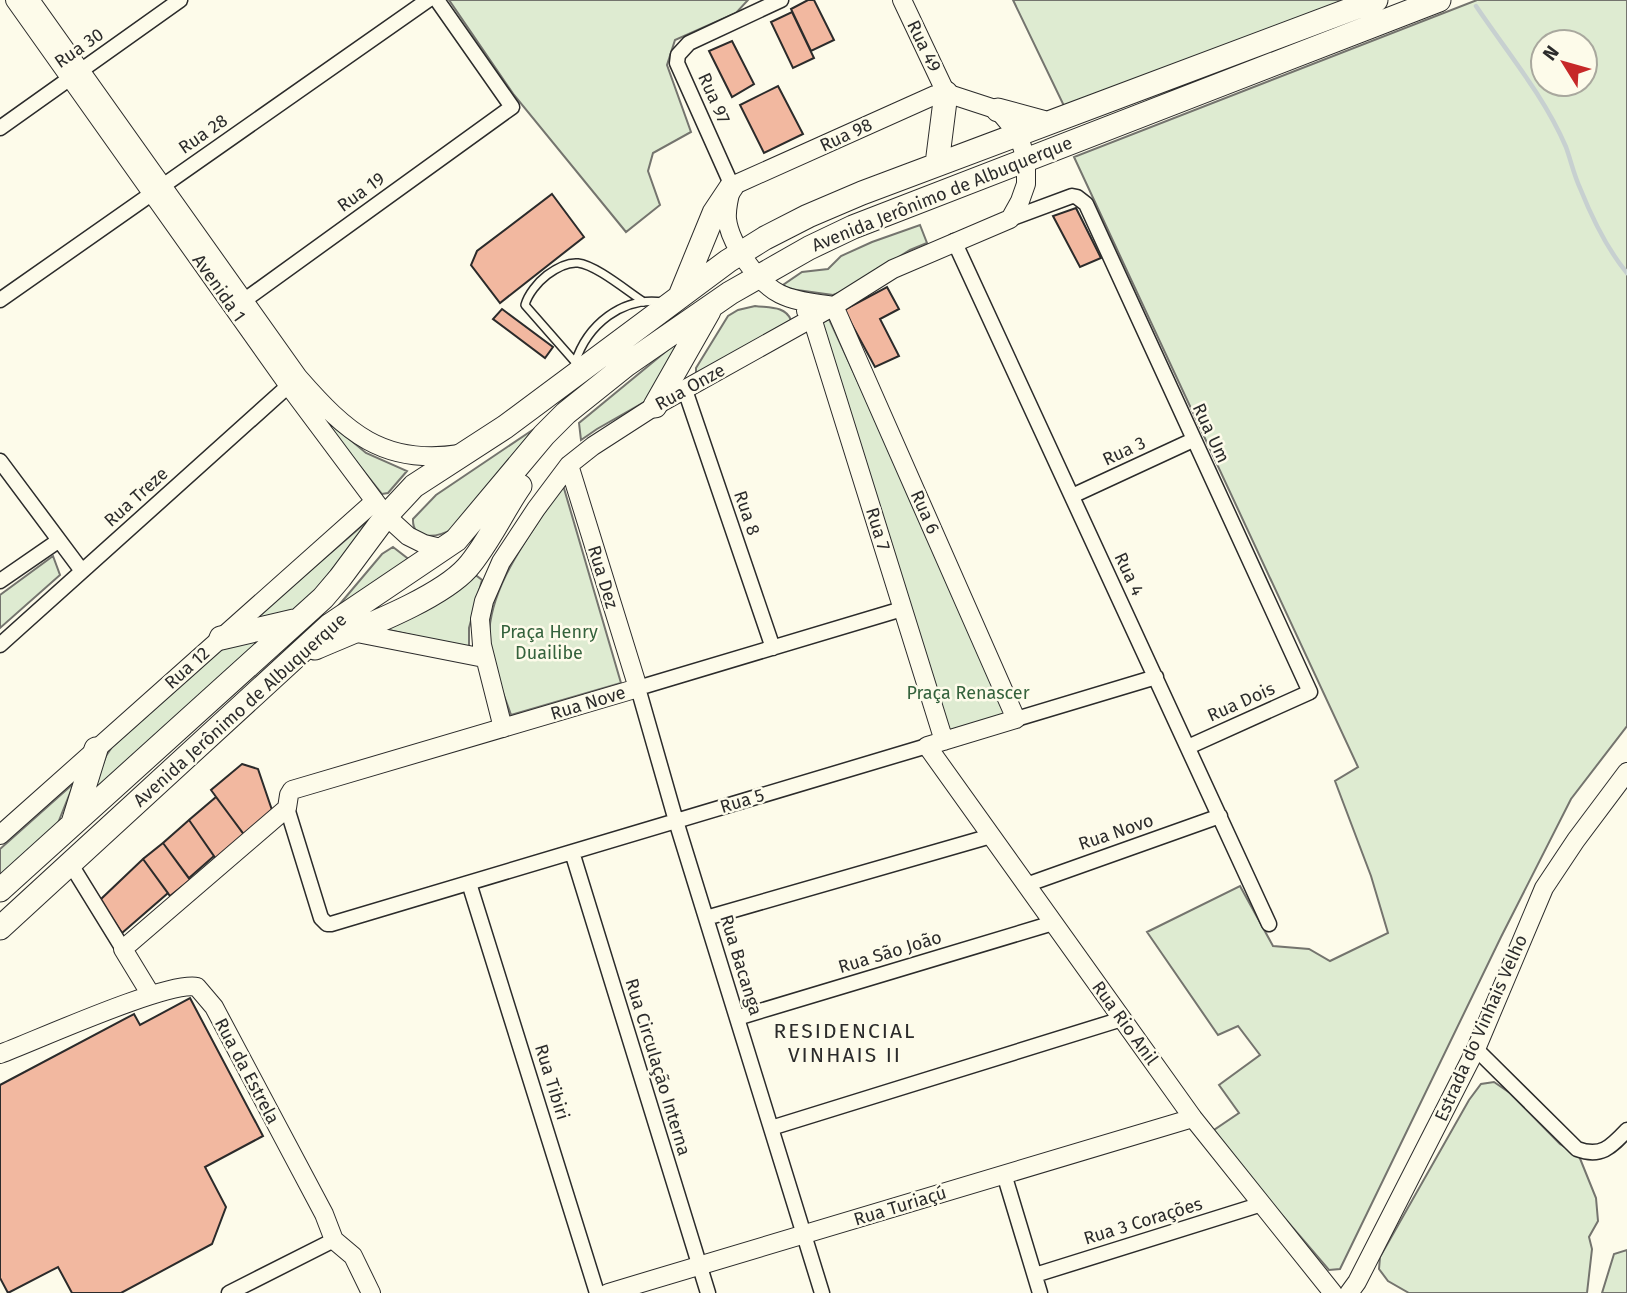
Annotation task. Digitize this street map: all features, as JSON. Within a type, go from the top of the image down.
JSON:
[{"type":"main road","name":"Avenida Jerônimo de Albuquerque","points":[[0,890],[340,579],[380,509],[467,453],[574,369],[741,253],[808,216],[937,164],[1376,0]]},
{"type":"main road","name":"Avenida Jerônimo de Albuquerque","points":[[0,928],[330,625],[445,550],[466,530],[555,424],[626,365],[757,276],[853,227],[1438,0]]},
{"type":"main road","points":[[937,164],[946,93]]},
{"type":"main road","points":[[998,110],[1046,123]]},
{"type":"main road","points":[[676,299],[714,214],[732,186]]},
{"type":"main road","points":[[655,406],[712,306]]},
{"type":"main road","points":[[293,658],[430,595],[458,576],[479,551],[502,512],[546,450],[626,365]]},
{"type":"main road","points":[[221,638],[297,620]]},
{"type":"main road","points":[[72,824],[96,749]]},
{"type":"street","name":"Avenida 1","points":[[15,0],[75,74],[239,304],[380,509],[408,536],[445,550]]},
{"type":"street","name":"Avenida 1","points":[[30,0],[75,74]]},
{"type":"street","name":"Rua 30","points":[[0,128],[180,0]]},
{"type":"street","name":"Rua 28","points":[[0,300],[429,0]]},
{"type":"street","name":"Rua 19","points":[[239,304],[512,107],[438,0]]},
{"type":"street","name":"Rua 97","points":[[732,186],[677,63],[678,55],[689,43],[781,0]]},
{"type":"street","name":"Rua 49","points":[[902,0],[946,93]]},
{"type":"street","name":"Rua 98","points":[[732,186],[924,99],[946,93]]},
{"type":"street","points":[[946,93],[998,110],[1018,134],[1026,159],[1024,192],[1010,219]]},
{"type":"street","points":[[732,186],[727,203],[729,228],[741,253],[757,276],[777,293],[797,300],[834,306]]},
{"type":"street","name":"Rua Onze","points":[[503,728],[484,658],[480,619],[491,583],[536,509],[569,465],[655,406],[893,270],[954,241],[1072,196]]},
{"type":"street","name":"Rua Um","points":[[1072,196],[1086,204],[1310,692]]},
{"type":"street","name":"Rua 4","points":[[954,241],[1269,924]]},
{"type":"street","points":[[797,300],[812,318]]},
{"type":"street","name":"Rua 6","points":[[834,306],[1016,719]]},
{"type":"street","name":"Rua 7","points":[[812,318],[902,609],[935,743]]},
{"type":"street","name":"Avenida 1","points":[[293,382],[381,448],[412,457],[467,453]]},
{"type":"street","name":"Rua Treze","points":[[0,645],[293,382]]},
{"type":"street","name":"Rua 8","points":[[685,390],[773,648]]},
{"type":"street","name":"Rua 3","points":[[1072,496],[1193,440]]},
{"type":"street","points":[[0,461],[82,571]]},
{"type":"street","name":"Rua Dez","points":[[569,465],[638,688]]},
{"type":"street","name":"Rua 12","points":[[0,835],[221,638],[380,509]]},
{"type":"street","points":[[0,581],[58,541]]},
{"type":"street","name":"Rua Nove","points":[[123,948],[287,808],[292,790],[902,609]]},
{"type":"street","points":[[352,632],[484,658]]},
{"type":"street","name":"Rua 5","points":[[287,808],[321,918],[327,924],[335,924],[1156,677]]},
{"type":"street","name":"Rua Bacanga","points":[[638,688],[676,821],[822,1293]]},
{"type":"street","name":"Rua Dois","points":[[1188,747],[1310,692]]},
{"type":"street","name":"Rua Rio Anil","points":[[935,743],[991,836],[1193,1118],[1333,1293]]},
{"type":"street","name":"Estrada do Vinhais Velho","points":[[1349,1293],[1476,1049],[1549,878],[1627,772]]},
{"type":"street","name":"Rua Novo","points":[[1026,885],[1220,816]]},
{"type":"street","points":[[706,918],[991,836]]},
{"type":"street","name":"Rua Circulação Interna","points":[[572,852],[708,1293]]},
{"type":"street","points":[[70,863],[151,995]]},
{"type":"street","name":"Rua Tibiri","points":[[470,883],[597,1293]]},
{"type":"street","name":"Rua São João","points":[[737,1018],[1053,923]]},
{"type":"street","name":"Rua da Estrela","points":[[0,1054],[151,995],[190,985],[197,987],[214,1007],[324,1214],[334,1240]]},
{"type":"street","points":[[771,1128],[1122,1018]]},
{"type":"street","points":[[1476,1049],[1577,1149],[1599,1153],[1614,1144],[1627,1130]]},
{"type":"street","name":"Rua Turiaçú","points":[[608,1293],[1193,1118]]},
{"type":"street","points":[[1004,1174],[1040,1293]]},
{"type":"street","name":"Rua 3 Corações","points":[[1035,1275],[1262,1204]]},
{"type":"street","points":[[229,1293],[334,1240],[353,1256],[371,1293]]},
{"type":"lane","points":[[574,369],[525,306],[545,276],[562,266],[580,263],[643,302]]},
{"type":"lane","points":[[574,369],[587,337],[606,317],[617,310],[643,302],[676,299]]},
{"type":"green space","points":[[449,0],[748,0],[736,13],[675,40],[667,65],[691,132],[653,153],[648,171],[660,205],[626,232],[514,95]]},
{"type":"green space","points":[[1013,0],[1352,0],[1065,108]]},
{"type":"green space","points":[[1477,0],[1627,0],[1627,726],[1571,799],[1340,1269],[1329,1270],[1211,1132],[1239,1113],[1219,1085],[1260,1055],[1238,1026],[1218,1035],[1147,932],[1240,886],[1273,946],[1309,949],[1330,961],[1388,933],[1371,876],[1335,781],[1358,767],[1074,157]]},
{"type":"green space","points":[[920,225],[927,243],[910,250],[844,291],[833,295],[790,289],[783,285],[802,272],[828,269],[841,256]]},
{"type":"green space","points":[[755,306],[781,310],[791,320],[696,375],[696,368],[728,316],[738,310]]},
{"type":"green space","name":"Praça Renascer","points":[[829,319],[1011,714],[949,736],[822,323]]},
{"type":"green space","points":[[681,339],[646,401],[581,440],[579,423]]},
{"type":"green space","points":[[330,423],[366,453],[407,471],[388,493],[382,494],[328,426]]},
{"type":"green space","points":[[534,429],[452,529],[427,536],[417,531],[413,519],[436,495]]},
{"type":"green space","name":"Praça Henry Duailibe","points":[[563,485],[621,683],[511,715],[491,657],[490,627],[494,606],[513,562]]},
{"type":"green space","points":[[371,518],[372,521],[300,609],[254,619]]},
{"type":"green space","points":[[393,547],[411,561],[334,611],[382,554]]},
{"type":"green space","points":[[53,556],[60,575],[0,628],[0,595]]},
{"type":"green space","points":[[473,573],[482,580],[469,628],[469,648],[384,629],[432,606]]},
{"type":"green space","points":[[265,636],[97,793],[93,790],[112,747],[222,648]]},
{"type":"green space","points":[[74,783],[56,828],[0,879],[0,849]]},
{"type":"green space","points":[[1494,1082],[1510,1093],[1560,1144],[1579,1156],[1596,1198],[1598,1221],[1589,1237],[1592,1249],[1587,1293],[1409,1293],[1388,1281],[1379,1269],[1380,1257],[1469,1100],[1481,1084]]},
{"type":"green space","points":[[1627,1250],[1627,1293],[1602,1293],[1614,1254]]},
{"type":"building","points":[[808,0],[814,0],[834,40],[811,51],[791,9]]},
{"type":"building","points":[[792,12],[814,58],[793,68],[771,22]]},
{"type":"building","points":[[732,41],[754,84],[732,97],[709,51]]},
{"type":"building","points":[[778,86],[803,134],[764,153],[740,105]]},
{"type":"building","points":[[552,194],[584,237],[500,303],[471,265],[477,251]]},
{"type":"building","points":[[1076,208],[1101,258],[1080,267],[1053,216]]},
{"type":"building","points":[[887,287],[899,309],[880,319],[899,356],[875,367],[844,310]]},
{"type":"building","points":[[502,309],[553,347],[545,358],[493,319]]},
{"type":"building","points":[[242,764],[258,769],[273,813],[245,836],[211,790]]},
{"type":"building","points":[[216,797],[245,836],[218,862],[189,820]]},
{"type":"building","points":[[189,820],[214,856],[189,878],[163,843]]},
{"type":"building","points":[[163,843],[190,880],[170,896],[143,859]]},
{"type":"building","points":[[143,859],[168,893],[122,933],[100,900]]},
{"type":"building","points":[[190,998],[263,1136],[205,1167],[226,1207],[212,1244],[121,1293],[72,1293],[58,1267],[8,1293],[0,1278],[0,1085],[134,1014],[140,1025]]},
{"type":"waterway","points":[[1476,6],[1547,110],[1566,147],[1595,222],[1627,273]]},
{"type":"district","name":"RESIDENCIAL VINHAIS II","points":[[845,1043]]}]
